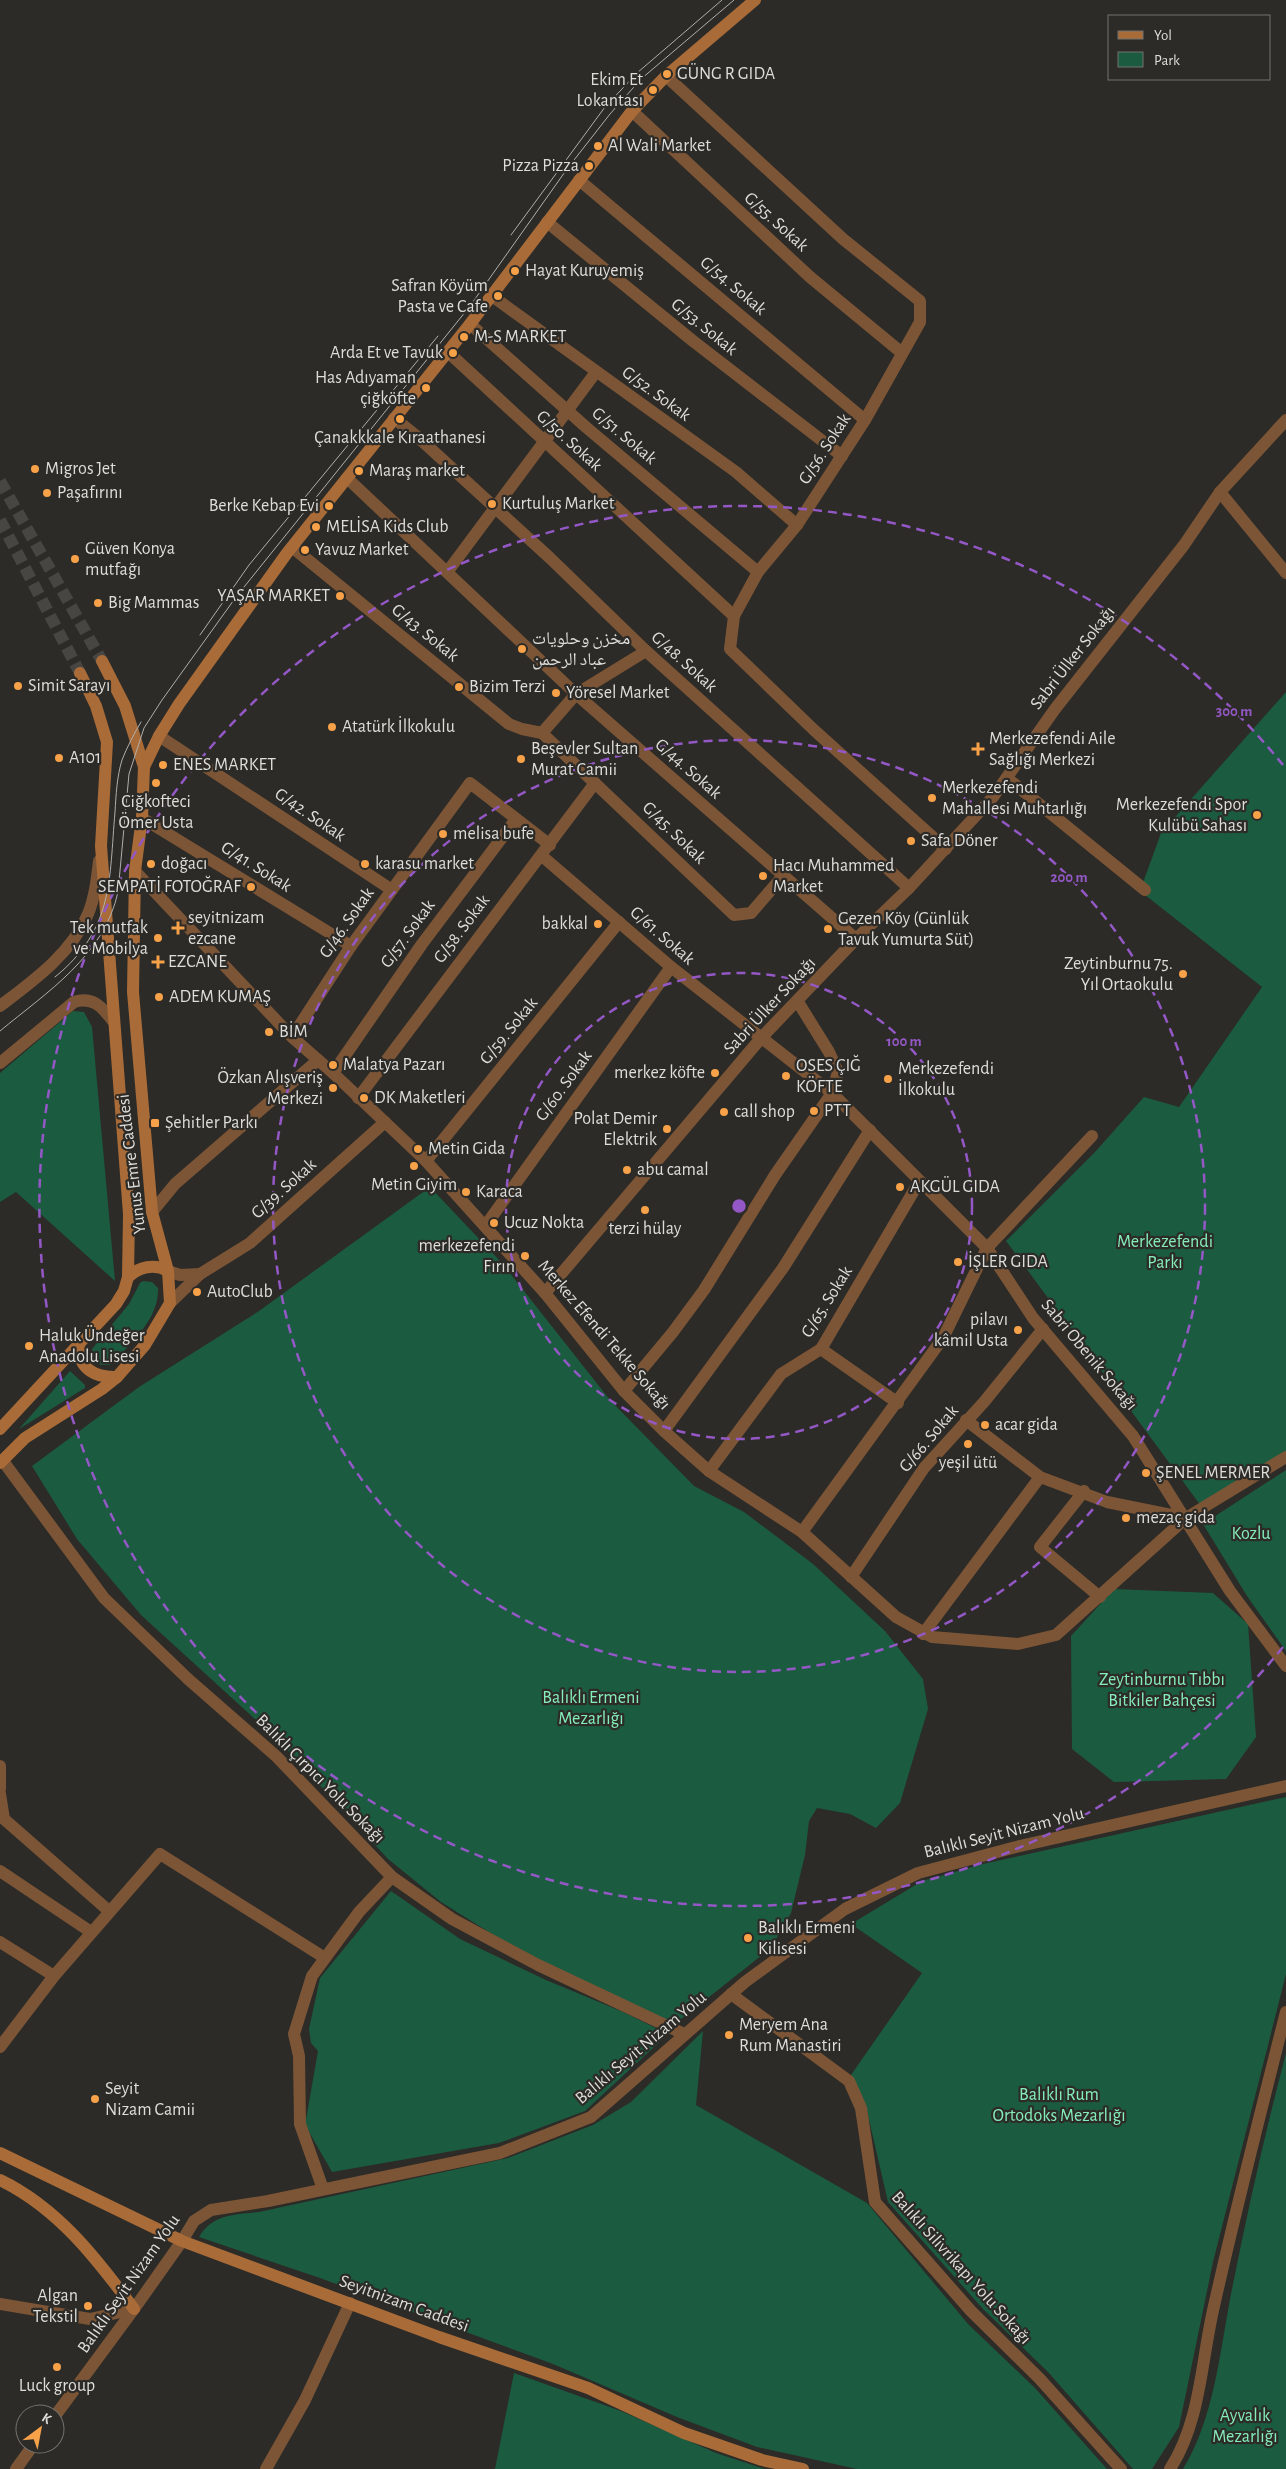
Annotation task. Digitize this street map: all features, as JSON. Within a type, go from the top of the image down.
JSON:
[{"type":"main road","points":[[144,767],[159,736],[188,690],[292,547],[492,296],[632,111],[666,76],[755,0]]},
{"type":"main road","points":[[102,661],[125,706],[144,767]]},
{"type":"main road","name":"Yunus Emre Caddesi","points":[[0,1429],[116,1304],[124,1291],[128,1277],[129,1214],[113,1021],[107,901],[101,846],[107,742],[96,706],[80,673]]},
{"type":"main road","name":"Yunus Emre Caddesi","points":[[144,767],[142,818],[135,871],[133,992],[152,1212],[168,1271],[170,1303]]},
{"type":"main road","points":[[128,1277],[138,1269],[148,1267],[168,1271]]},
{"type":"main road","points":[[1,1462],[26,1438],[102,1389],[117,1376],[145,1344],[170,1303]]},
{"type":"main road","points":[[79,1346],[78,1354],[87,1368],[103,1378],[117,1376]]},
{"type":"main road","name":"Seyitnizam Caddesi","points":[[0,2153],[182,2241],[350,2304],[588,2388],[684,2433],[762,2460],[803,2469]]},
{"type":"main road","points":[[0,2180],[45,2210],[70,2231],[93,2254],[134,2309]]},
{"type":"street","name":"G/56. Sokak","points":[[666,76],[843,239],[920,301],[920,322],[865,420],[797,525],[758,572],[734,616],[730,650],[814,730],[946,849]]},
{"type":"street","name":"G/55. Sokak","points":[[632,111],[810,277],[902,353]]},
{"type":"street","name":"G/54. Sokak","points":[[579,180],[865,420]]},
{"type":"street","name":"G/53. Sokak","points":[[547,222],[692,341],[842,456]]},
{"type":"street","name":"G/52. Sokak","points":[[492,296],[736,472],[797,525]]},
{"type":"street","name":"G/51. Sokak","points":[[470,324],[569,412],[758,572]]},
{"type":"street","name":"G/50. Sokak","points":[[448,352],[545,444],[734,616]]},
{"type":"street","points":[[448,571],[569,412],[596,372]]},
{"type":"street","name":"G/48. Sokak","points":[[394,418],[420,439],[550,558],[646,651],[908,888]]},
{"type":"street","name":"Sabri Ülker Sokağı","points":[[545,1293],[762,1037],[946,849],[1007,778],[1055,709],[1184,545],[1220,492],[1286,420]]},
{"type":"street","name":"G/44. Sokak","points":[[347,478],[448,571],[576,694],[856,939]]},
{"type":"street","points":[[1220,492],[1286,573]]},
{"type":"street","name":"G/43. Sokak","points":[[292,547],[509,724],[522,730],[542,733]]},
{"type":"street","points":[[542,733],[576,694],[646,651]]},
{"type":"street","name":"G/45. Sokak","points":[[542,733],[734,915],[751,913],[783,876]]},
{"type":"street","name":"G/42. Sokak","points":[[159,736],[392,890]]},
{"type":"street","points":[[1007,778],[1145,890]]},
{"type":"street","name":"G/46. Sokak","points":[[292,1037],[351,946],[470,783],[516,819]]},
{"type":"street","name":"G/58. Sokak","points":[[358,1098],[504,902],[542,856],[595,783]]},
{"type":"street","name":"G/41. Sokak","points":[[142,818],[351,946]]},
{"type":"street","points":[[516,819],[550,845]]},
{"type":"street","name":"G/57. Sokak","points":[[333,1073],[422,944],[516,819]]},
{"type":"street","points":[[0,1006],[61,954],[77,934],[90,907],[101,846]]},
{"type":"street","name":"G/61. Sokak","points":[[542,856],[671,968],[832,1093]]},
{"type":"street","name":"Merkez Efendi Tekke Sokağı","points":[[135,871],[292,1037],[426,1161],[486,1225],[545,1293],[624,1391],[664,1431],[710,1471],[802,1532],[896,1617],[923,1634],[932,1637],[1018,1644],[1056,1635],[1186,1518],[1286,1457]]},
{"type":"street","name":"G/59. Sokak","points":[[426,1161],[619,922]]},
{"type":"street","name":"G/60. Sokak","points":[[486,1225],[671,968]]},
{"type":"street","points":[[0,1063],[74,1002],[88,999],[93,1001],[100,1005],[113,1021]]},
{"type":"street","points":[[624,1391],[673,1332],[704,1290],[775,1175],[832,1093],[838,1072],[829,1052],[798,1002]]},
{"type":"street","points":[[152,1212],[175,1184],[318,1060]]},
{"type":"street","name":"Sabri Obenik Sokağı","points":[[832,1093],[987,1248],[1043,1329],[1133,1436],[1230,1591],[1286,1666]]},
{"type":"street","name":"G/39. Sokak","points":[[170,1303],[200,1274],[250,1243],[385,1122]]},
{"type":"street","points":[[664,1431],[783,1268],[870,1130]]},
{"type":"street","points":[[802,1532],[898,1403],[943,1338],[987,1248],[1092,1136]]},
{"type":"street","name":"G/65. Sokak","points":[[710,1471],[781,1374],[821,1349],[919,1182]]},
{"type":"street","points":[[168,1271],[189,1276],[200,1274]]},
{"type":"street","name":"G/66. Sokak","points":[[851,1578],[924,1468],[1043,1329]]},
{"type":"street","points":[[821,1349],[898,1403]]},
{"type":"street","points":[[966,1420],[1040,1477],[1084,1491],[1107,1502],[1186,1518]]},
{"type":"street","name":"Balıklı Çırpıcı Yolu Sokağı","points":[[1,1462],[104,1598],[188,1679],[277,1756],[392,1877],[452,1919],[530,1961],[684,2034]]},
{"type":"street","points":[[923,1634],[1040,1477]]},
{"type":"street","points":[[1084,1491],[1040,1547],[1100,1597]]},
{"type":"street","points":[[0,1766],[0,1789]]},
{"type":"street","name":"Balıklı Seyit Nizam Yolu","points":[[64,2404],[134,2309],[194,2221],[211,2210],[268,2201],[500,2152],[591,2117],[731,1994],[845,1909],[918,1872],[1016,1847],[1286,1786]]},
{"type":"street","points":[[0,1794],[4,1819],[109,1911]]},
{"type":"street","points":[[0,2047],[54,1976],[160,1854],[325,1958]]},
{"type":"street","points":[[0,1871],[91,1932]]},
{"type":"street","points":[[323,2188],[300,2124],[299,2056],[294,2034],[312,1976],[359,1912],[392,1877]]},
{"type":"street","points":[[0,1942],[54,1976]]},
{"type":"street","name":"Balıklı Silivrikapı Yolu Sokağı","points":[[731,1994],[849,2081],[861,2108],[876,2202],[971,2311],[1039,2378],[1121,2469]]},
{"type":"street","points":[[1170,2469],[1183,2449],[1196,2405],[1217,2292],[1286,2012]]},
{"type":"street","points":[[0,2304],[90,2319],[134,2309]]},
{"type":"street","points":[[266,2469],[305,2400],[350,2304]]},
{"type":"street","points":[[16,2469],[27,2454]]},
{"type":"green space","name":"Merkezefendi Parkı","points":[[1286,692],[1286,1451],[1201,1506],[1006,1241],[1095,1152],[1144,1097],[1179,1107],[1262,987],[1140,891],[1161,833]]},
{"type":"green space","points":[[73,1011],[84,1012],[92,1027],[115,1281],[16,1192],[0,1202],[0,1073]]},
{"type":"green space","name":"Balıklı Ermeni Mezarlığı","points":[[430,1187],[501,1262],[610,1400],[694,1486],[744,1512],[813,1564],[885,1631],[923,1679],[928,1709],[900,1803],[876,1828],[850,1814],[817,1808],[809,1821],[805,1855],[791,1913],[771,1948],[675,2024],[532,1959],[441,1902],[388,1859],[278,1740],[141,1615],[77,1539],[32,1466],[139,1387],[259,1311]]},
{"type":"green space","points":[[143,1281],[152,1282],[158,1288],[157,1299],[150,1319],[137,1337],[114,1362],[109,1365],[101,1365],[93,1359],[92,1349],[129,1304],[140,1283]]},
{"type":"green space","points":[[70,1371],[85,1385],[85,1388],[19,1429]]},
{"type":"green space","name":"Kozlu","points":[[1286,1470],[1286,1651],[1247,1596],[1203,1524]]},
{"type":"green space","name":"Zeytinburnu Tıbbı Bitkiler Bahçesi","points":[[1114,1589],[1213,1593],[1248,1624],[1256,1737],[1226,1779],[1114,1782],[1072,1749],[1071,1636]]},
{"type":"green space","name":"Balıklı Rum Ortodoks Mezarlığı","points":[[1286,1797],[1286,1974],[1213,2262],[1179,2427],[1152,2469],[1133,2469],[1048,2372],[983,2309],[888,2202],[867,2111],[851,2075],[922,1973],[851,1924],[922,1881],[983,1864]]},
{"type":"green space","points":[[391,1891],[460,1939],[546,1980],[623,2012],[668,2034],[585,2111],[499,2143],[332,2172],[305,2125],[318,2051],[311,2043],[309,2029],[320,1978]]},
{"type":"green space","points":[[703,2031],[696,2105],[867,2203],[968,2324],[1035,2388],[1107,2469],[857,2469],[757,2447],[677,2417],[553,2364],[320,2278],[199,2237],[211,2224],[225,2217],[259,2212],[508,2158],[593,2125],[631,2102]]},
{"type":"green space","name":"Ayvalık Mezarlığı","points":[[1286,2053],[1286,2469],[1183,2469],[1194,2449],[1209,2407],[1250,2203]]},
{"type":"green space","points":[[514,2373],[621,2411],[716,2453],[765,2469],[495,2469]]},
{"type":"tunnel","points":[[0,481],[102,661]]},
{"type":"tunnel","points":[[0,520],[80,673]]},
{"type":"tram line","points":[[511,235],[605,107],[637,73],[722,0]]},
{"type":"tram line","points":[[0,1031],[71,971],[87,954],[111,915],[118,892],[129,774],[144,728],[162,700],[236,597],[470,306],[567,169],[610,114],[641,79],[734,0]]},
{"type":"tram line","points":[[200,635],[249,565],[438,336]]},
{"type":"tram line","points":[[55,977],[74,959],[88,941],[98,922],[105,902],[109,881],[119,772],[124,755],[141,722]]},
{"type":"place","name":"GÜNG R GIDA","points":[[667,74]]},
{"type":"place","name":"Ekim Et Lokantası","points":[[653,90]]},
{"type":"place","name":"Al Wali Market","points":[[598,146]]},
{"type":"place","name":"Pizza Pizza","points":[[589,166]]},
{"type":"place","name":"Hayat Kuruyemiş","points":[[515,271]]},
{"type":"place","name":"Safran Köyüm Pasta ve Cafe","points":[[498,296]]},
{"type":"place","name":"M-S MARKET","points":[[464,337]]},
{"type":"place","name":"Arda Et ve Tavuk","points":[[453,353]]},
{"type":"place","name":"Has Adıyaman çiğköfte","points":[[426,388]]},
{"type":"place","name":"Çanakkkale Kıraathanesi","points":[[400,419]]},
{"type":"place","name":"Migros Jet","points":[[35,469]]},
{"type":"place","name":"Maraş market","points":[[359,471]]},
{"type":"place","name":"Paşafırını","points":[[47,493]]},
{"type":"place","name":"Kurtuluş Market","points":[[492,504]]},
{"type":"place","name":"Berke Kebap Evi","points":[[329,506]]},
{"type":"place","name":"MELİSA Kids Club","points":[[316,527]]},
{"type":"place","name":"Yavuz Market","points":[[305,550]]},
{"type":"place","name":"Güven Konya mutfağı","points":[[75,559]]},
{"type":"place","name":"YAŞAR MARKET","points":[[340,596]]},
{"type":"place","name":"Big Mammas","points":[[98,603]]},
{"type":"place","name":"مخزن وحلويات عباد الرحمن","points":[[522,649]]},
{"type":"place","name":"Simit Sarayı","points":[[18,686]]},
{"type":"place","name":"Bizim Terzi","points":[[459,687]]},
{"type":"place","name":"Yöresel Market","points":[[556,693]]},
{"type":"place","name":"Atatürk İlkokulu","points":[[332,727]]},
{"type":"place","name":"Merkezefendi Aile Sağlığı Merkezi","points":[[978,749]]},
{"type":"place","name":"A101","points":[[59,758]]},
{"type":"place","name":"Beşevler Sultan Murat Camii","points":[[521,759]]},
{"type":"place","name":"ENES MARKET","points":[[163,765]]},
{"type":"place","name":"Ciğkofteci Ömer Usta","points":[[156,783]]},
{"type":"place","name":"Merkezefendi Mahallesi Muhtarlığı","points":[[932,798]]},
{"type":"place","name":"Merkezefendi Spor Kulübü Sahası","points":[[1257,815]]},
{"type":"place","name":"melisa bufe","points":[[443,834]]},
{"type":"place","name":"Safa Döner","points":[[911,841]]},
{"type":"place","name":"doğacı","points":[[151,864]]},
{"type":"place","name":"karasu market","points":[[365,864]]},
{"type":"place","name":"Hacı Muhammed Market","points":[[763,876]]},
{"type":"place","name":"SEMPATİ FOTOĞRAF","points":[[251,887]]},
{"type":"place","name":"bakkal","points":[[598,924]]},
{"type":"place","name":"seyitnizam ezcane","points":[[178,928]]},
{"type":"place","name":"Gezen Köy (Günlük Tavuk Yumurta Süt)","points":[[828,929]]},
{"type":"place","name":"Tek mutfak ve Mobilya","points":[[158,938]]},
{"type":"place","name":"EZCANE","points":[[158,962]]},
{"type":"place","name":"Zeytinburnu 75. Yıl Ortaokulu","points":[[1183,974]]},
{"type":"place","name":"ADEM KUMAŞ","points":[[159,997]]},
{"type":"place","name":"BİM","points":[[269,1032]]},
{"type":"place","name":"Malatya Pazarı","points":[[333,1065]]},
{"type":"place","name":"merkez köfte","points":[[715,1073]]},
{"type":"place","name":"OSES ÇIĞ KÖFTE","points":[[786,1076]]},
{"type":"place","name":"Merkezefendi İlkokulu","points":[[888,1079]]},
{"type":"place","name":"Özkan Alışveriş Merkezi","points":[[333,1088]]},
{"type":"place","name":"DK Maketleri","points":[[364,1098]]},
{"type":"place","name":"PTT","points":[[814,1111]]},
{"type":"place","name":"call shop","points":[[724,1112]]},
{"type":"place","name":"Şehitler Parkı","points":[[155,1123]]},
{"type":"place","name":"Polat Demir Elektrik","points":[[667,1129]]},
{"type":"place","name":"Metin Gida","points":[[418,1149]]},
{"type":"place","name":"Metin Giyim","points":[[414,1166]]},
{"type":"place","name":"abu camal","points":[[627,1170]]},
{"type":"place","name":"AKGÜL GIDA","points":[[900,1187]]},
{"type":"place","name":"Karaca","points":[[466,1192]]},
{"type":"place","name":"terzi hülay","points":[[645,1210]]},
{"type":"place","name":"Ucuz Nokta","points":[[494,1223]]},
{"type":"place","name":"merkezefendi Fırın","points":[[525,1256]]},
{"type":"place","name":"İŞLER GIDA","points":[[958,1262]]},
{"type":"place","name":"AutoClub","points":[[197,1292]]},
{"type":"place","name":"pilavı kâmil Usta","points":[[1018,1330]]},
{"type":"place","name":"Haluk Ündeğer Anadolu Lisesi","points":[[29,1346]]},
{"type":"place","name":"acar gida","points":[[985,1425]]},
{"type":"place","name":"yeşil ütü","points":[[968,1444]]},
{"type":"place","name":"ŞENEL MERMER","points":[[1146,1473]]},
{"type":"place","name":"mezaç gida","points":[[1126,1518]]},
{"type":"place","name":"Balıklı Ermeni Kilisesi","points":[[748,1938]]},
{"type":"place","name":"Meryem Ana Rum Manastiri","points":[[729,2035]]},
{"type":"place","name":"Seyit Nizam Camii","points":[[95,2099]]},
{"type":"place","name":"Algan Tekstil","points":[[88,2306]]},
{"type":"place","name":"Luck group","points":[[57,2367]]}]
